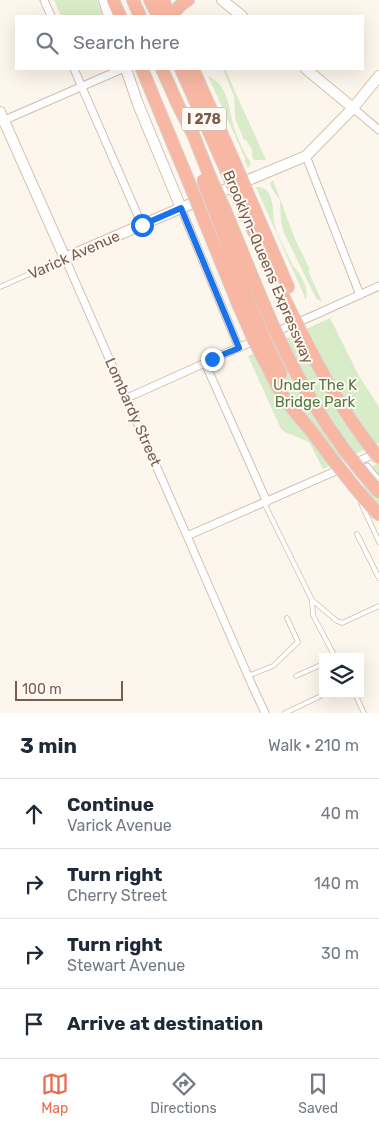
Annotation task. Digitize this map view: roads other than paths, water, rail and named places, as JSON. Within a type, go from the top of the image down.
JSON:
[{"type":"highway","points":[[113,0],[120,15]]},
{"type":"highway","points":[[133,0],[140,15]]},
{"type":"highway","points":[[150,0],[158,15]]},
{"type":"highway","points":[[163,0],[170,15]]},
{"type":"highway","points":[[172,15],[180,5],[188,0]]},
{"type":"highway","points":[[142,70],[190,185],[215,215]]},
{"type":"highway","name":"I 278","points":[[162,70],[178,105],[185,137],[207,178],[215,215],[250,302]]},
{"type":"highway","name":"Brooklyn-Queens Expressway","points":[[182,70],[231,168],[312,353],[337,399],[360,434],[379,458]]},
{"type":"highway","points":[[193,70],[231,168]]},
{"type":"highway","points":[[250,302],[258,346],[286,401],[337,466],[379,515]]},
{"type":"highway","name":"Brooklyn-Queens Expressway","points":[[250,302],[287,357],[315,408],[349,456],[379,492]]},
{"type":"main road","points":[[104,0],[109,15]]},
{"type":"main road","points":[[222,0],[241,15]]},
{"type":"main road","points":[[126,70],[138,104],[181,208]]},
{"type":"main road","points":[[307,70],[353,108]]},
{"type":"main road","name":"Varick Avenue","points":[[61,260],[306,156],[353,108],[379,76]]},
{"type":"main road","name":"Lombardy Street","points":[[1,118],[61,260]]},
{"type":"street","points":[[44,0],[51,15]]},
{"type":"street","points":[[74,70],[142,225]]},
{"type":"street","points":[[1,118],[120,70]]},
{"type":"street","points":[[353,108],[379,130]]},
{"type":"street","points":[[306,156],[360,295]]},
{"type":"street","points":[[181,208],[239,348]]},
{"type":"street","name":"Lombardy Street","points":[[61,260],[126,398],[265,713]]},
{"type":"street","points":[[126,398],[379,286]]},
{"type":"street","points":[[209,361],[265,503]]},
{"type":"street","points":[[188,536],[379,452]]},
{"type":"street","points":[[367,466],[379,480]]},
{"type":"street","points":[[345,468],[359,498]]},
{"type":"lane","name":"Varick Avenue","points":[[0,287],[61,260]]},
{"type":"lane","points":[[359,498],[379,542]]},
{"type":"lane","points":[[265,503],[312,600],[313,615],[332,653]]},
{"type":"lane","points":[[357,534],[379,578]]},
{"type":"lane","points":[[312,600],[336,621],[342,623],[379,606]]},
{"type":"lane","points":[[248,676],[273,666],[298,642],[288,618]]},
{"type":"lane","points":[[296,676],[319,666]]},
{"type":"lane","points":[[285,713],[319,697]]},
{"type":"lane","points":[[357,698],[364,713]]},
{"type":"park label","name":"Under The K Bridge Park","points":[[315,394]]}]
